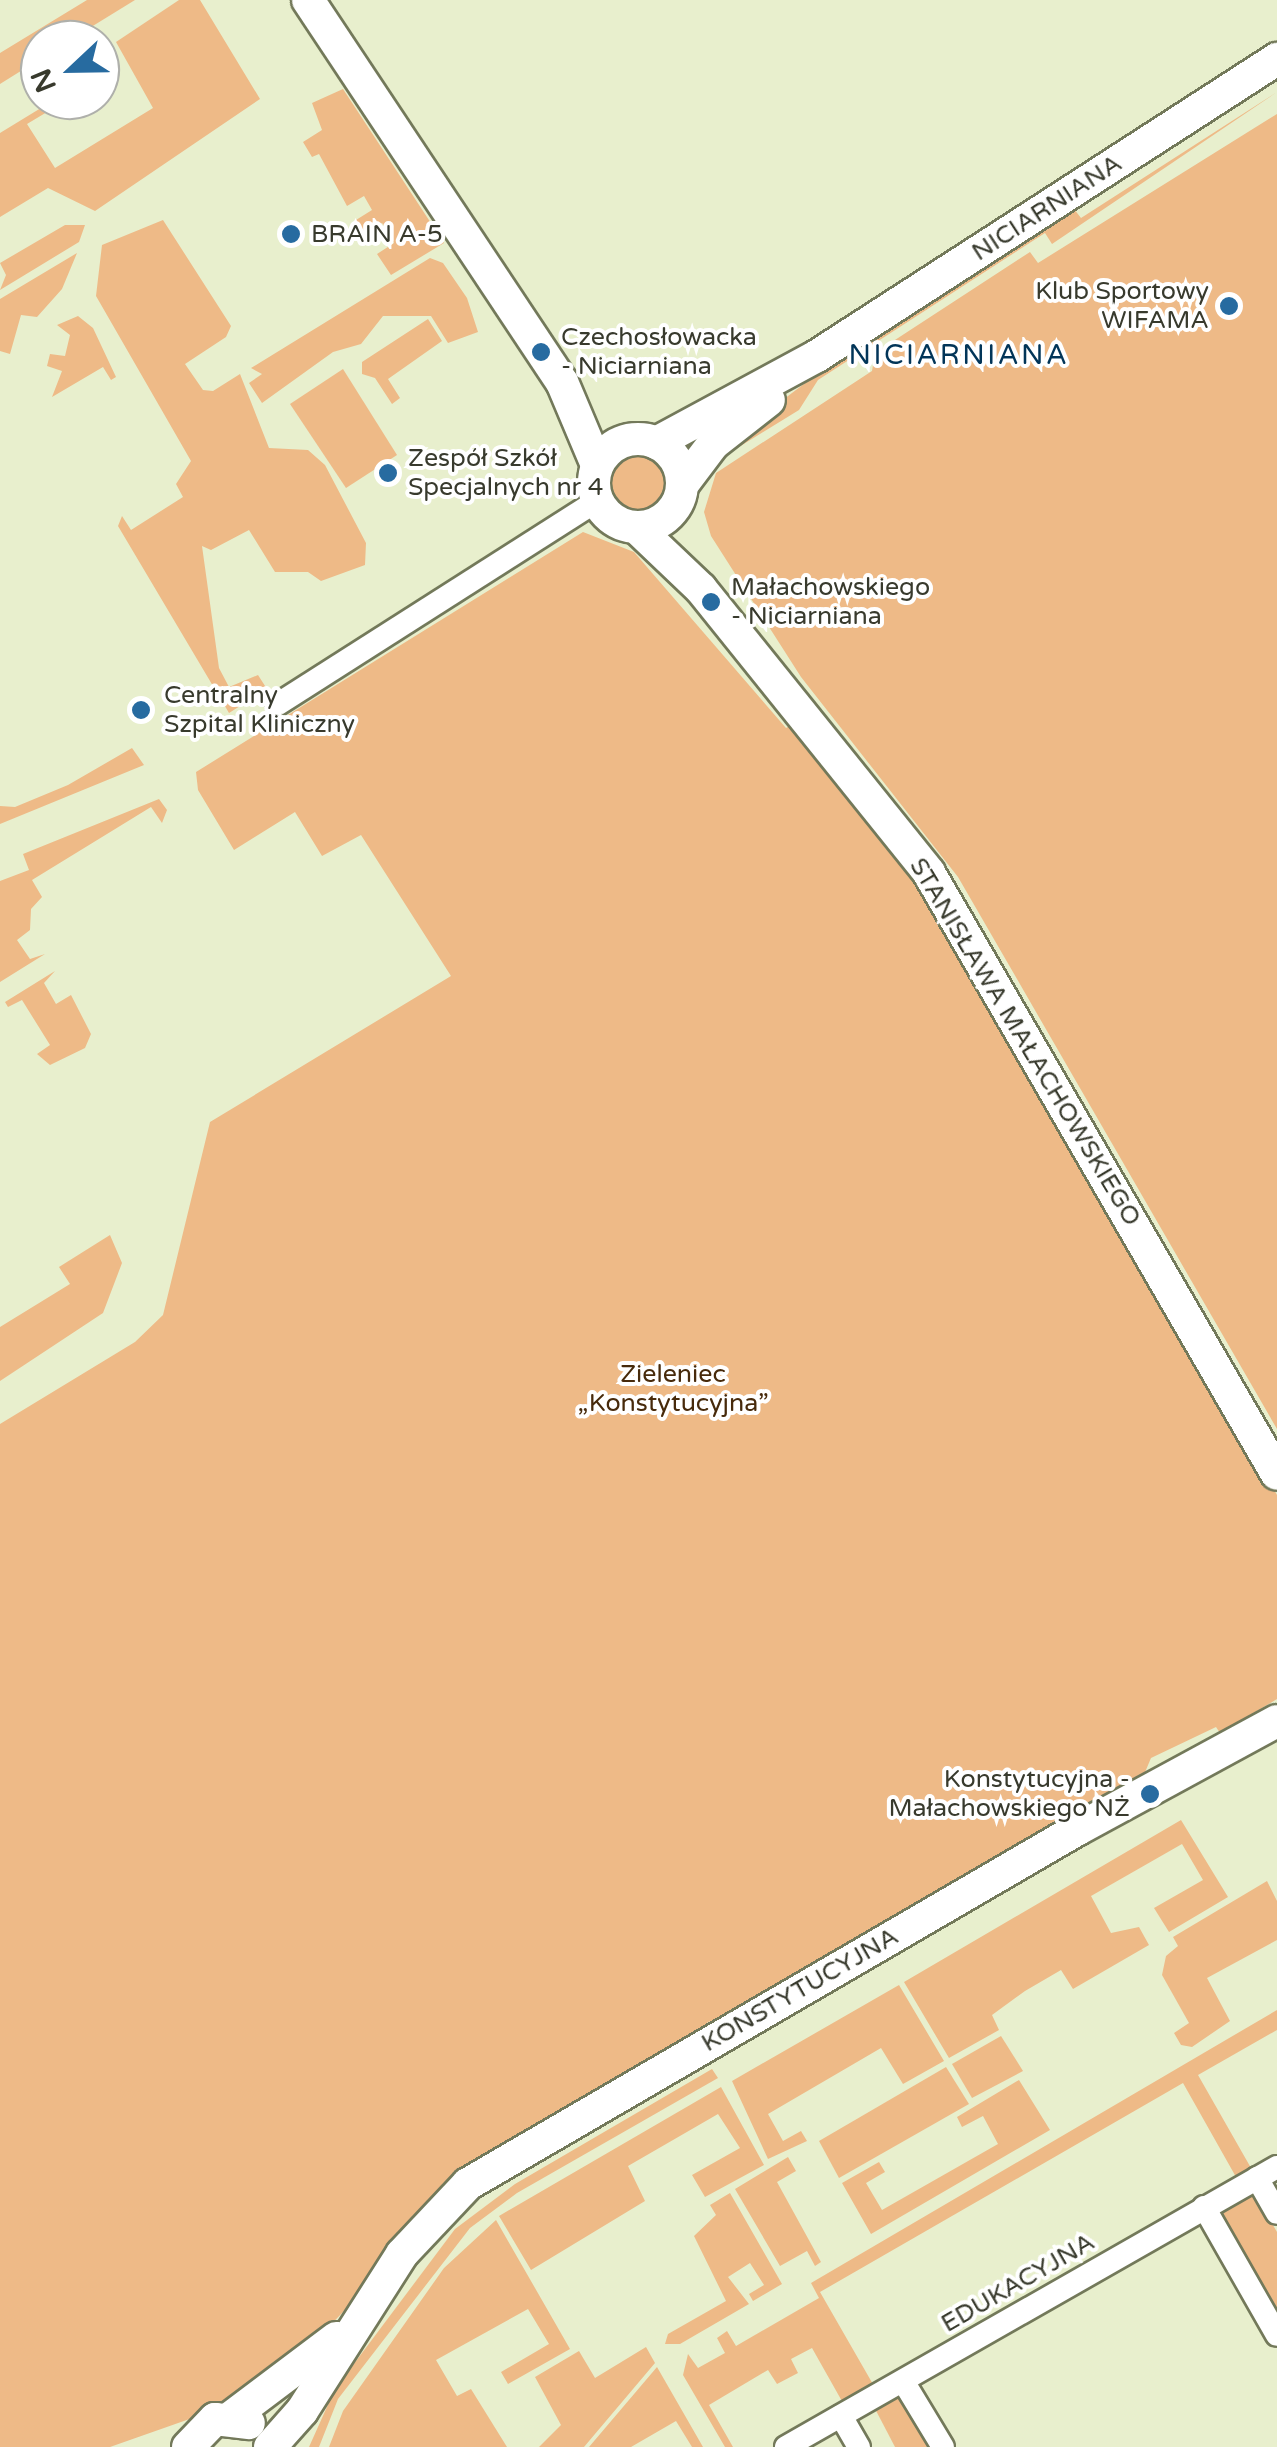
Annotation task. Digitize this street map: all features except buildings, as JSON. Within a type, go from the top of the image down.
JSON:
[{"type":"street","points":[[308,0],[562,382],[597,465],[597,501],[615,521],[637,528],[676,500],[677,463],[562,382]]},
{"type":"street","name":"NICIARNIANA","points":[[644,441],[817,356],[1277,60]]},
{"type":"street","name":"NICIARNIANA","points":[[676,500],[713,444],[817,356]]},
{"type":"street","points":[[597,465],[611,448],[644,441]]},
{"type":"street","name":"STANISŁAWA MAŁACHOWSKIEGO","points":[[676,500],[700,588]]},
{"type":"street","points":[[278,704],[597,501]]},
{"type":"street","name":"STANISŁAWA MAŁACHOWSKIEGO","points":[[637,528],[700,588],[929,873],[1277,1474]]},
{"type":"street","name":"KONSTYTUCYJNA","points":[[270,2447],[302,2412],[363,2310],[434,2216],[485,2173],[1078,1828],[1120,1812],[1277,1721]]},
{"type":"street","points":[[1267,2172],[1277,2213]]},
{"type":"street","name":"EDUKACYJNA","points":[[786,2447],[1267,2172]]},
{"type":"street","points":[[1204,2207],[1277,2335]]},
{"type":"street","name":"KONSTYTUCYJNA","points":[[188,2447],[206,2423],[230,2418],[295,2374],[363,2310]]},
{"type":"street","points":[[903,2381],[943,2447]]},
{"type":"street","points":[[841,2416],[860,2447]]},
{"type":"street","points":[[230,2418],[257,2428],[270,2447]]},
{"type":"green space","points":[[87,0],[135,0],[102,20],[54,20]]},
{"type":"green space","points":[[179,0],[200,0],[260,99],[95,211],[48,188],[0,217],[0,133],[21,120],[34,120],[27,124],[55,168],[153,108],[120,49],[120,39]]},
{"type":"green space","points":[[20,41],[20,72],[0,84],[0,53]]},
{"type":"green space","points":[[343,89],[444,243],[391,275],[377,254],[394,243],[382,223],[364,233],[356,220],[372,210],[364,196],[347,206],[319,154],[312,157],[303,142],[322,130],[312,103]]},
{"type":"green space","points":[[1277,92],[1052,244],[1045,233],[818,380],[799,410],[721,458],[713,453],[850,349],[1074,209],[1081,218]]},
{"type":"green space","points":[[1277,114],[1277,1429],[958,877],[801,677],[711,536],[704,512],[716,473],[872,371],[875,353],[1030,252],[1038,263]]},
{"type":"green space","points":[[163,220],[231,326],[226,337],[185,364],[203,390],[213,391],[240,374],[269,448],[308,450],[325,465],[366,543],[365,565],[321,581],[308,572],[275,572],[249,530],[211,550],[202,546],[219,668],[229,687],[258,675],[267,689],[229,713],[118,526],[122,516],[131,530],[183,497],[176,484],[191,461],[96,296],[102,245]]},
{"type":"green space","points":[[65,225],[85,225],[79,242],[0,290],[6,275],[0,263]]},
{"type":"green space","points":[[77,253],[62,289],[37,317],[21,315],[10,354],[0,351],[0,299]]},
{"type":"green space","points":[[430,258],[443,263],[467,298],[478,332],[448,343],[431,316],[383,316],[361,344],[333,352],[262,403],[249,383],[262,374],[251,368]]},
{"type":"green space","points":[[78,316],[93,328],[116,377],[111,380],[103,367],[52,397],[62,371],[47,366],[50,354],[65,356],[70,335],[57,325]]},
{"type":"green space","points":[[428,319],[442,341],[388,379],[400,398],[392,404],[375,378],[362,374],[362,362]]},
{"type":"green space","points":[[343,369],[397,455],[346,488],[290,404]]},
{"type":"green space","points":[[638,453],[660,462],[669,484],[660,506],[638,515],[616,506],[607,484],[616,462]]},
{"type":"green space","name":"Zieleniec „Konstytucyjna”","points":[[583,532],[634,552],[786,728],[795,723],[907,862],[1277,1495],[1277,1699],[1220,1733],[1216,1727],[1151,1758],[1143,1777],[738,2013],[708,2022],[684,2044],[492,2156],[321,2335],[218,2409],[110,2447],[0,2447],[0,1424],[135,1342],[163,1315],[210,1122],[451,976],[361,835],[322,856],[295,812],[234,850],[198,790],[196,772]]},
{"type":"green space","points":[[132,748],[144,765],[0,824],[0,806],[15,807],[68,785]]},
{"type":"green space","points":[[159,799],[167,810],[162,823],[151,807],[32,880],[42,897],[31,909],[30,930],[17,940],[30,959],[45,954],[0,982],[0,881],[29,870],[23,854]]},
{"type":"green space","points":[[55,971],[44,983],[56,1004],[71,995],[91,1034],[85,1048],[50,1065],[37,1054],[50,1045],[22,1000],[8,1007],[5,1002]]},
{"type":"green space","points":[[110,1235],[122,1263],[103,1313],[0,1381],[0,1327],[70,1284],[59,1267]]},
{"type":"green space","points":[[1181,1820],[1228,1897],[1169,1932],[1154,1908],[1203,1880],[1182,1844],[1091,1896],[1111,1933],[1139,1927],[1149,1945],[1073,1989],[1061,1970],[992,2015],[999,2030],[949,2058],[904,1982]]},
{"type":"green space","points":[[1267,1881],[1277,1901],[1277,1940],[1207,1978],[1230,2021],[1192,2047],[1181,2045],[1174,2033],[1189,2023],[1162,1975],[1166,1956],[1178,1946],[1173,1937]]},
{"type":"green space","points":[[899,1985],[944,2061],[903,2084],[881,2048],[768,2114],[783,2141],[801,2131],[807,2141],[768,2159],[732,2081]]},
{"type":"green space","points":[[1277,2010],[1277,2030],[1198,2075],[1251,2168],[1236,2177],[1183,2083],[820,2292],[874,2386],[843,2403],[812,2348],[791,2359],[798,2373],[777,2384],[768,2370],[709,2405],[733,2447],[725,2447],[683,2375],[688,2354],[698,2368],[725,2353],[717,2338],[727,2331],[736,2346],[819,2298],[811,2283]]},
{"type":"green space","points":[[1001,2036],[1023,2071],[972,2098],[952,2064]]},
{"type":"green space","points":[[946,2067],[969,2104],[839,2178],[819,2141]]},
{"type":"green space","points":[[712,2069],[718,2078],[517,2193],[470,2228],[338,2399],[319,2447],[309,2447],[335,2389],[455,2229],[515,2184]]},
{"type":"green space","points":[[1019,2080],[1050,2130],[871,2234],[842,2183],[879,2162],[885,2172],[866,2183],[882,2210],[998,2144],[983,2116],[962,2127],[957,2117]]},
{"type":"green space","points":[[721,2087],[764,2165],[705,2197],[692,2175],[740,2148],[718,2114],[628,2166],[645,2201],[531,2270],[499,2216]]},
{"type":"green space","points":[[788,2157],[796,2171],[777,2182],[821,2262],[815,2266],[807,2251],[780,2266],[735,2189]]},
{"type":"green space","points":[[1244,2192],[1255,2194],[1277,2232],[1277,2319],[1221,2215]]},
{"type":"green space","points":[[730,2193],[782,2284],[753,2301],[749,2294],[764,2285],[750,2263],[728,2277],[749,2304],[680,2344],[665,2344],[668,2334],[726,2301],[694,2236],[716,2215],[710,2205]]},
{"type":"green space","points":[[496,2220],[570,2349],[508,2384],[501,2372],[549,2344],[528,2309],[436,2360],[457,2396],[471,2389],[507,2447],[329,2447],[343,2411],[444,2268]]},
{"type":"green space","points":[[646,2347],[655,2363],[584,2447],[539,2447],[561,2425],[535,2377],[579,2351],[595,2378]]},
{"type":"green space","points":[[657,2367],[703,2447],[692,2447],[676,2421],[631,2447],[589,2447]]},
{"type":"green space","points":[[893,2395],[900,2397],[933,2447],[895,2447],[872,2403]]},
{"type":"place","name":"BRAIN A-5","points":[[291,234]]},
{"type":"place","name":"Klub Sportowy WIFAMA","points":[[1229,306]]},
{"type":"place","name":"Czechosłowacka - Niciarniana","points":[[541,352]]},
{"type":"place","name":"Zespół Szkół Specjalnych nr 4","points":[[388,473]]},
{"type":"place","name":"Małachowskiego - Niciarniana","points":[[711,602]]},
{"type":"place","name":"Centralny Szpital Kliniczny","points":[[141,710]]},
{"type":"place","name":"Konstytucyjna - Małachowskiego NŻ","points":[[1150,1794]]},
{"type":"district","name":"NICIARNIANA","points":[[959,355]]}]
